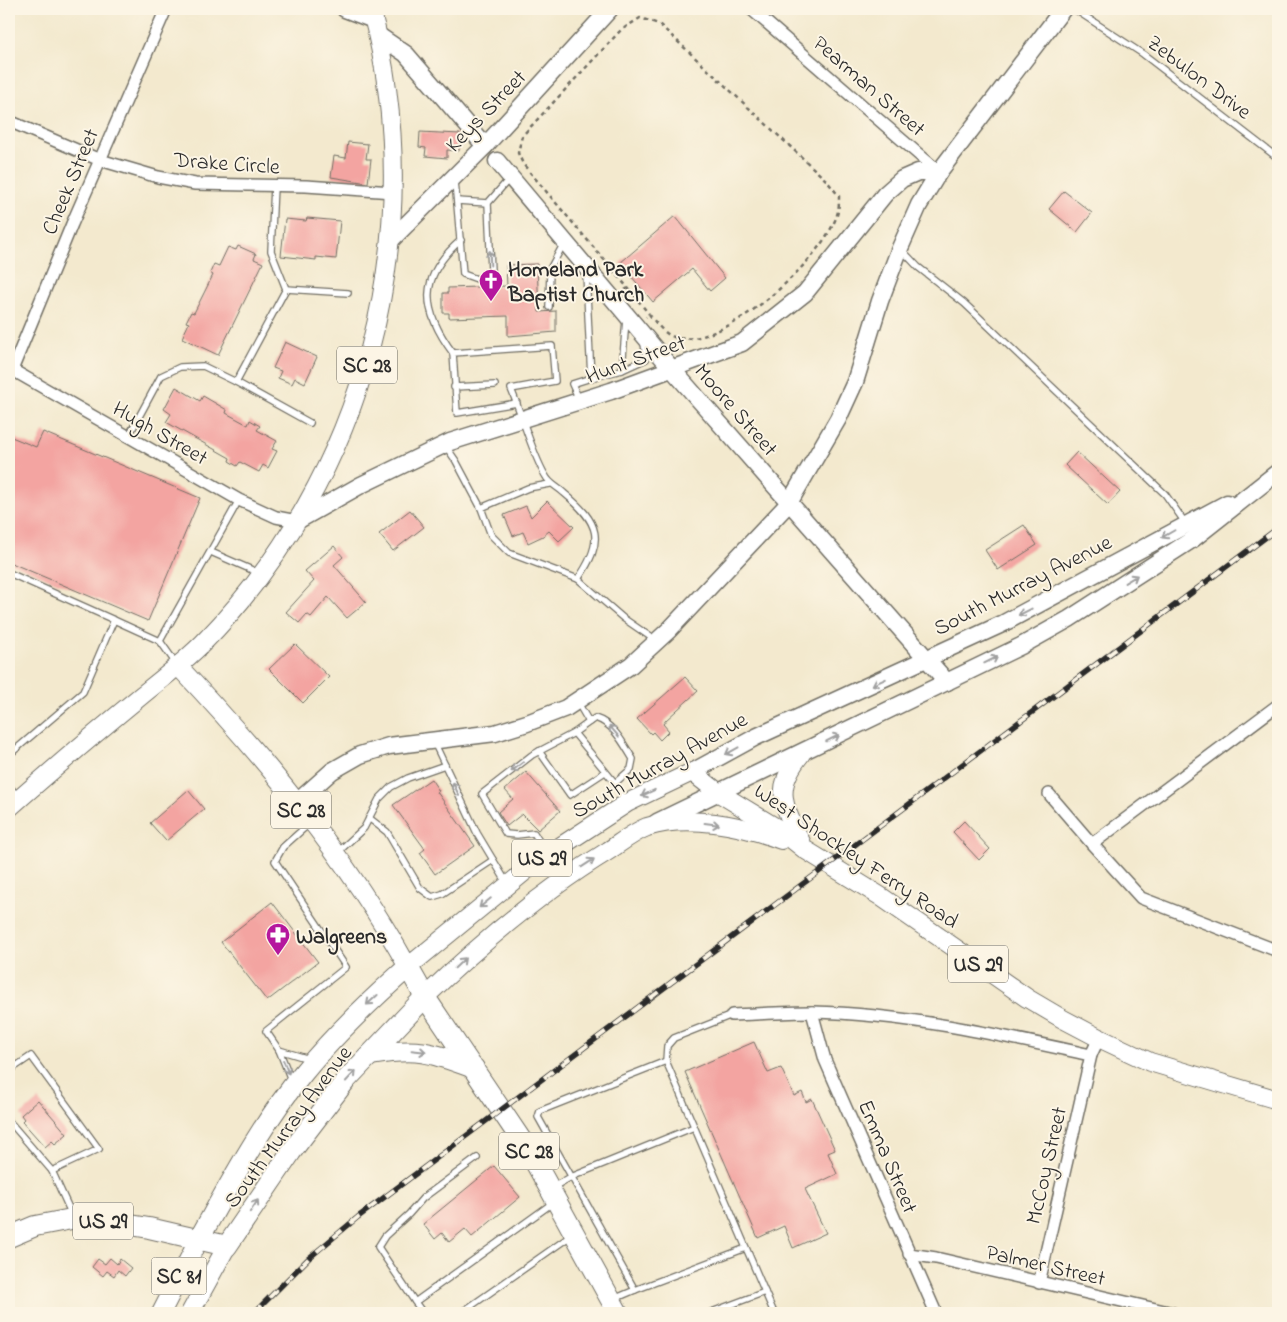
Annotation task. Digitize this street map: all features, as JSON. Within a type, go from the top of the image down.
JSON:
[{"type":"highway","name":"SC 28","points":[[408,967],[425,997],[530,1153],[614,1307]]},
{"type":"highway","name":"South Murray Avenue","points":[[198,1239],[258,1136],[294,1086],[356,1014],[408,967]]},
{"type":"highway","name":"South Murray Avenue","points":[[227,1246],[291,1152],[346,1080],[425,997]]},
{"type":"highway","points":[[370,1055],[400,1050],[423,1050],[474,1068]]},
{"type":"highway","name":"US 29","points":[[9,1237],[36,1226],[82,1217],[227,1246]]},
{"type":"main road","name":"SC 28","points":[[374,21],[387,87],[392,147],[393,192],[390,241],[376,329],[354,404],[323,475],[297,521],[262,574],[216,629],[178,666],[210,700],[296,803],[335,854],[366,896],[408,967]]},
{"type":"main road","points":[[12,798],[178,666]]},
{"type":"main road","points":[[801,754],[789,769],[782,788],[788,815],[804,849]]},
{"type":"main road","name":"West Shockley Ferry Road","points":[[692,772],[719,793],[780,830],[804,849],[880,896],[1027,998],[1099,1038],[1160,1065],[1278,1100]]},
{"type":"main road","name":"South Murray Avenue","points":[[408,967],[508,884],[547,855],[627,803],[692,772]]},
{"type":"main road","name":"US 29","points":[[647,827],[689,821],[753,829],[804,849]]},
{"type":"main road","name":"South Murray Avenue","points":[[425,997],[478,946],[543,894],[647,827]]},
{"type":"main road","name":"South Murray Avenue","points":[[161,1313],[198,1239]]},
{"type":"main road","name":"South Murray Avenue","points":[[190,1313],[227,1246]]},
{"type":"street","name":"Cheek Street","points":[[11,369],[166,9]]},
{"type":"street","points":[[345,9],[374,21],[406,54],[485,146]]},
{"type":"street","name":"Pearman Street","points":[[752,9],[939,172]]},
{"type":"street","points":[[296,803],[332,771],[360,755],[389,746],[434,742],[495,733],[527,723],[577,701],[631,665],[657,641],[789,503],[838,419],[855,382],[880,301],[900,248],[919,206],[939,172],[1063,9]]},
{"type":"street","name":"Keys Street","points":[[390,241],[485,146],[606,10]]},
{"type":"street","name":"Drake Circle","points":[[9,121],[100,160],[130,170],[196,184],[355,188],[393,192]]},
{"type":"street","name":"Moore Street","points":[[497,161],[672,369],[947,682]]},
{"type":"street","name":"Hunt Street","points":[[297,521],[361,486],[520,411],[580,401],[742,343],[805,293],[885,194],[896,184],[918,172],[939,172]]},
{"type":"street","name":"Hugh Street","points":[[11,369],[239,500],[276,517],[297,521]]},
{"type":"street","name":"South Murray Avenue","points":[[647,827],[947,682],[1068,619],[1193,539],[1278,472]]},
{"type":"street","name":"South Murray Avenue","points":[[692,772],[756,737],[926,660],[1090,578],[1186,524],[1258,487]]},
{"type":"street","points":[[1092,844],[1278,705]]},
{"type":"street","points":[[1049,794],[1141,898],[1278,951]]},
{"type":"street","points":[[732,1015],[812,1012],[890,1018],[961,1027],[1091,1055],[1099,1038]]},
{"type":"street","name":"Emma Street","points":[[812,1012],[825,1060],[936,1313]]},
{"type":"street","name":"McCoy Street","points":[[1039,1283],[1091,1055]]},
{"type":"street","name":"Palmer Street","points":[[909,1254],[936,1258],[1173,1313]]},
{"type":"lane","name":"Zebulon Drive","points":[[1074,9],[1143,54],[1278,158]]},
{"type":"lane","points":[[455,175],[463,274],[477,279],[486,278],[491,271],[488,203],[511,177]]},
{"type":"lane","points":[[236,382],[286,289],[271,251],[274,186]]},
{"type":"lane","points":[[457,201],[488,203]]},
{"type":"lane","points":[[461,240],[447,252],[431,279],[427,300],[432,319],[439,334],[453,353],[457,413],[520,411]]},
{"type":"lane","points":[[549,306],[550,269],[565,242]]},
{"type":"lane","points":[[900,248],[918,267],[964,303],[1165,494],[1186,524]]},
{"type":"lane","points":[[586,266],[591,378]]},
{"type":"lane","points":[[286,289],[348,293]]},
{"type":"lane","points":[[622,370],[635,324]]},
{"type":"lane","points":[[580,401],[572,384],[622,370],[646,359],[635,324]]},
{"type":"lane","points":[[453,353],[552,346],[555,381],[511,389],[544,474],[550,484],[562,491],[588,514],[596,528],[596,542],[590,561],[578,580]]},
{"type":"lane","points":[[128,437],[161,376],[180,367],[203,366],[310,423]]},
{"type":"lane","points":[[454,387],[495,385]]},
{"type":"lane","points":[[445,445],[456,461],[481,508],[491,535],[509,553],[578,580],[624,618],[657,641]]},
{"type":"lane","points":[[481,508],[522,490],[550,484]]},
{"type":"lane","points":[[160,641],[239,500]]},
{"type":"lane","points":[[211,552],[262,574]]},
{"type":"lane","points":[[9,573],[160,641],[178,666]]},
{"type":"lane","points":[[10,751],[84,692],[114,620]]},
{"type":"lane","points":[[577,701],[589,722]]},
{"type":"lane","points":[[547,855],[534,833],[517,836],[506,834],[482,794],[539,752],[574,734],[595,718],[606,721],[618,735],[633,759],[630,769],[615,783]]},
{"type":"lane","points":[[574,734],[615,783],[627,803]]},
{"type":"lane","points":[[434,742],[466,812],[508,884]]},
{"type":"lane","points":[[539,752],[570,795],[605,772]]},
{"type":"lane","points":[[335,854],[364,828],[379,799],[391,787],[408,778],[445,765]]},
{"type":"lane","points":[[370,818],[387,832],[420,888],[432,897],[442,894],[493,860]]},
{"type":"lane","points":[[294,1086],[279,1050],[266,1031],[346,967],[275,861],[283,847],[311,823]]},
{"type":"lane","points":[[732,1015],[674,1038],[667,1046],[666,1062],[774,1313]]},
{"type":"lane","points":[[279,1050],[314,1061]]},
{"type":"lane","points":[[9,1071],[31,1056],[99,1149],[52,1171]]},
{"type":"lane","points":[[635,1290],[538,1117],[540,1111],[666,1062]]},
{"type":"lane","points":[[9,1121],[52,1171],[74,1219]]},
{"type":"lane","points":[[415,1302],[552,1195],[571,1176],[694,1127]]},
{"type":"lane","points":[[422,1313],[378,1247],[385,1236],[423,1198],[477,1158]]},
{"type":"lane","points":[[461,1313],[574,1234]]},
{"type":"lane","points":[[614,1307],[635,1290],[746,1248]]},
{"type":"lane","points":[[709,1313],[765,1292]]},
{"type":"path","points":[[640,18],[658,24],[826,180],[839,196],[838,214],[827,235],[776,292],[757,309],[723,329],[698,339],[674,337],[661,329],[628,288],[523,164],[518,153],[522,136],[621,30],[640,18]]},
{"type":"path","points":[[613,299],[628,288]]},
{"type":"path","points":[[635,324],[649,314]]},
{"type":"building","points":[[420,132],[460,134],[459,151],[447,150],[447,158],[425,156],[426,148],[419,147]]},
{"type":"building","points":[[348,142],[368,144],[366,159],[371,159],[368,183],[331,177],[334,156],[346,158]]},
{"type":"building","points":[[1064,191],[1092,213],[1077,232],[1049,209]]},
{"type":"building","points":[[675,216],[725,278],[710,291],[692,269],[653,302],[620,263]]},
{"type":"building","points":[[307,218],[340,221],[336,259],[316,257],[316,260],[281,256],[285,219],[306,221]]},
{"type":"building","points":[[238,246],[256,254],[254,259],[263,263],[218,355],[182,338],[189,323],[186,322],[191,312],[194,313],[213,275],[210,273],[214,264],[219,266],[228,247],[236,250]]},
{"type":"building","name":"Homeland Park Baptist Church","points":[[537,264],[539,312],[556,311],[556,332],[508,336],[508,316],[449,318],[449,313],[443,313],[443,293],[448,293],[448,288],[507,286],[506,265]]},
{"type":"building","points":[[285,342],[317,357],[305,383],[295,378],[292,384],[278,378],[281,371],[273,368]]},
{"type":"building","points":[[176,387],[200,401],[203,396],[227,410],[226,413],[248,425],[250,420],[260,426],[257,430],[277,441],[272,449],[277,451],[268,468],[263,465],[259,472],[240,462],[237,466],[229,461],[230,458],[166,422],[171,414],[164,409]]},
{"type":"building","points":[[43,432],[200,498],[148,621],[9,562],[9,436],[36,447]]},
{"type":"building","points":[[1077,452],[1120,492],[1108,505],[1065,465]]},
{"type":"building","points":[[547,501],[574,527],[559,541],[549,531],[528,543],[523,532],[513,536],[504,515],[526,506],[531,517]]},
{"type":"building","points":[[410,510],[424,527],[393,551],[379,534]]},
{"type":"building","points":[[1024,525],[1037,545],[998,570],[985,550]]},
{"type":"building","points":[[334,546],[343,557],[334,565],[366,602],[347,618],[328,597],[311,617],[307,614],[299,623],[286,612],[314,581],[305,571]]},
{"type":"building","points":[[295,644],[329,677],[303,703],[269,669]]},
{"type":"building","points":[[685,677],[698,691],[666,720],[663,724],[669,731],[660,740],[653,732],[651,734],[637,719]]},
{"type":"building","points":[[526,772],[560,811],[538,830],[522,814],[507,826],[498,812],[513,799],[505,790]]},
{"type":"building","points":[[431,779],[439,791],[437,792],[475,846],[435,874],[420,853],[425,849],[393,805]]},
{"type":"building","points":[[188,790],[204,809],[166,841],[150,823]]},
{"type":"building","points":[[964,821],[990,849],[979,860],[953,832]]},
{"type":"building","points":[[272,902],[318,962],[267,1001],[221,942]]},
{"type":"building","points":[[754,1042],[768,1073],[781,1068],[794,1096],[802,1092],[806,1102],[812,1099],[835,1150],[828,1153],[837,1174],[805,1189],[826,1233],[793,1248],[784,1226],[758,1238],[685,1072]]},
{"type":"building","points":[[38,1100],[67,1134],[55,1144],[52,1141],[45,1147],[22,1121],[24,1119],[21,1115]]},
{"type":"building","points":[[494,1166],[520,1197],[472,1237],[465,1229],[449,1242],[442,1233],[435,1239],[423,1224]]},
{"type":"building","points":[[110,1258],[117,1264],[120,1259],[131,1268],[125,1276],[118,1270],[114,1276],[107,1271],[103,1276],[92,1267],[98,1259],[105,1264]]},
{"type":"railway","points":[[254,1313],[309,1258],[358,1217],[1278,528]]},
{"type":"place","name":"Homeland Park Baptist Church","points":[[491,302]]},
{"type":"place","name":"Walgreens","points":[[278,956]]}]
